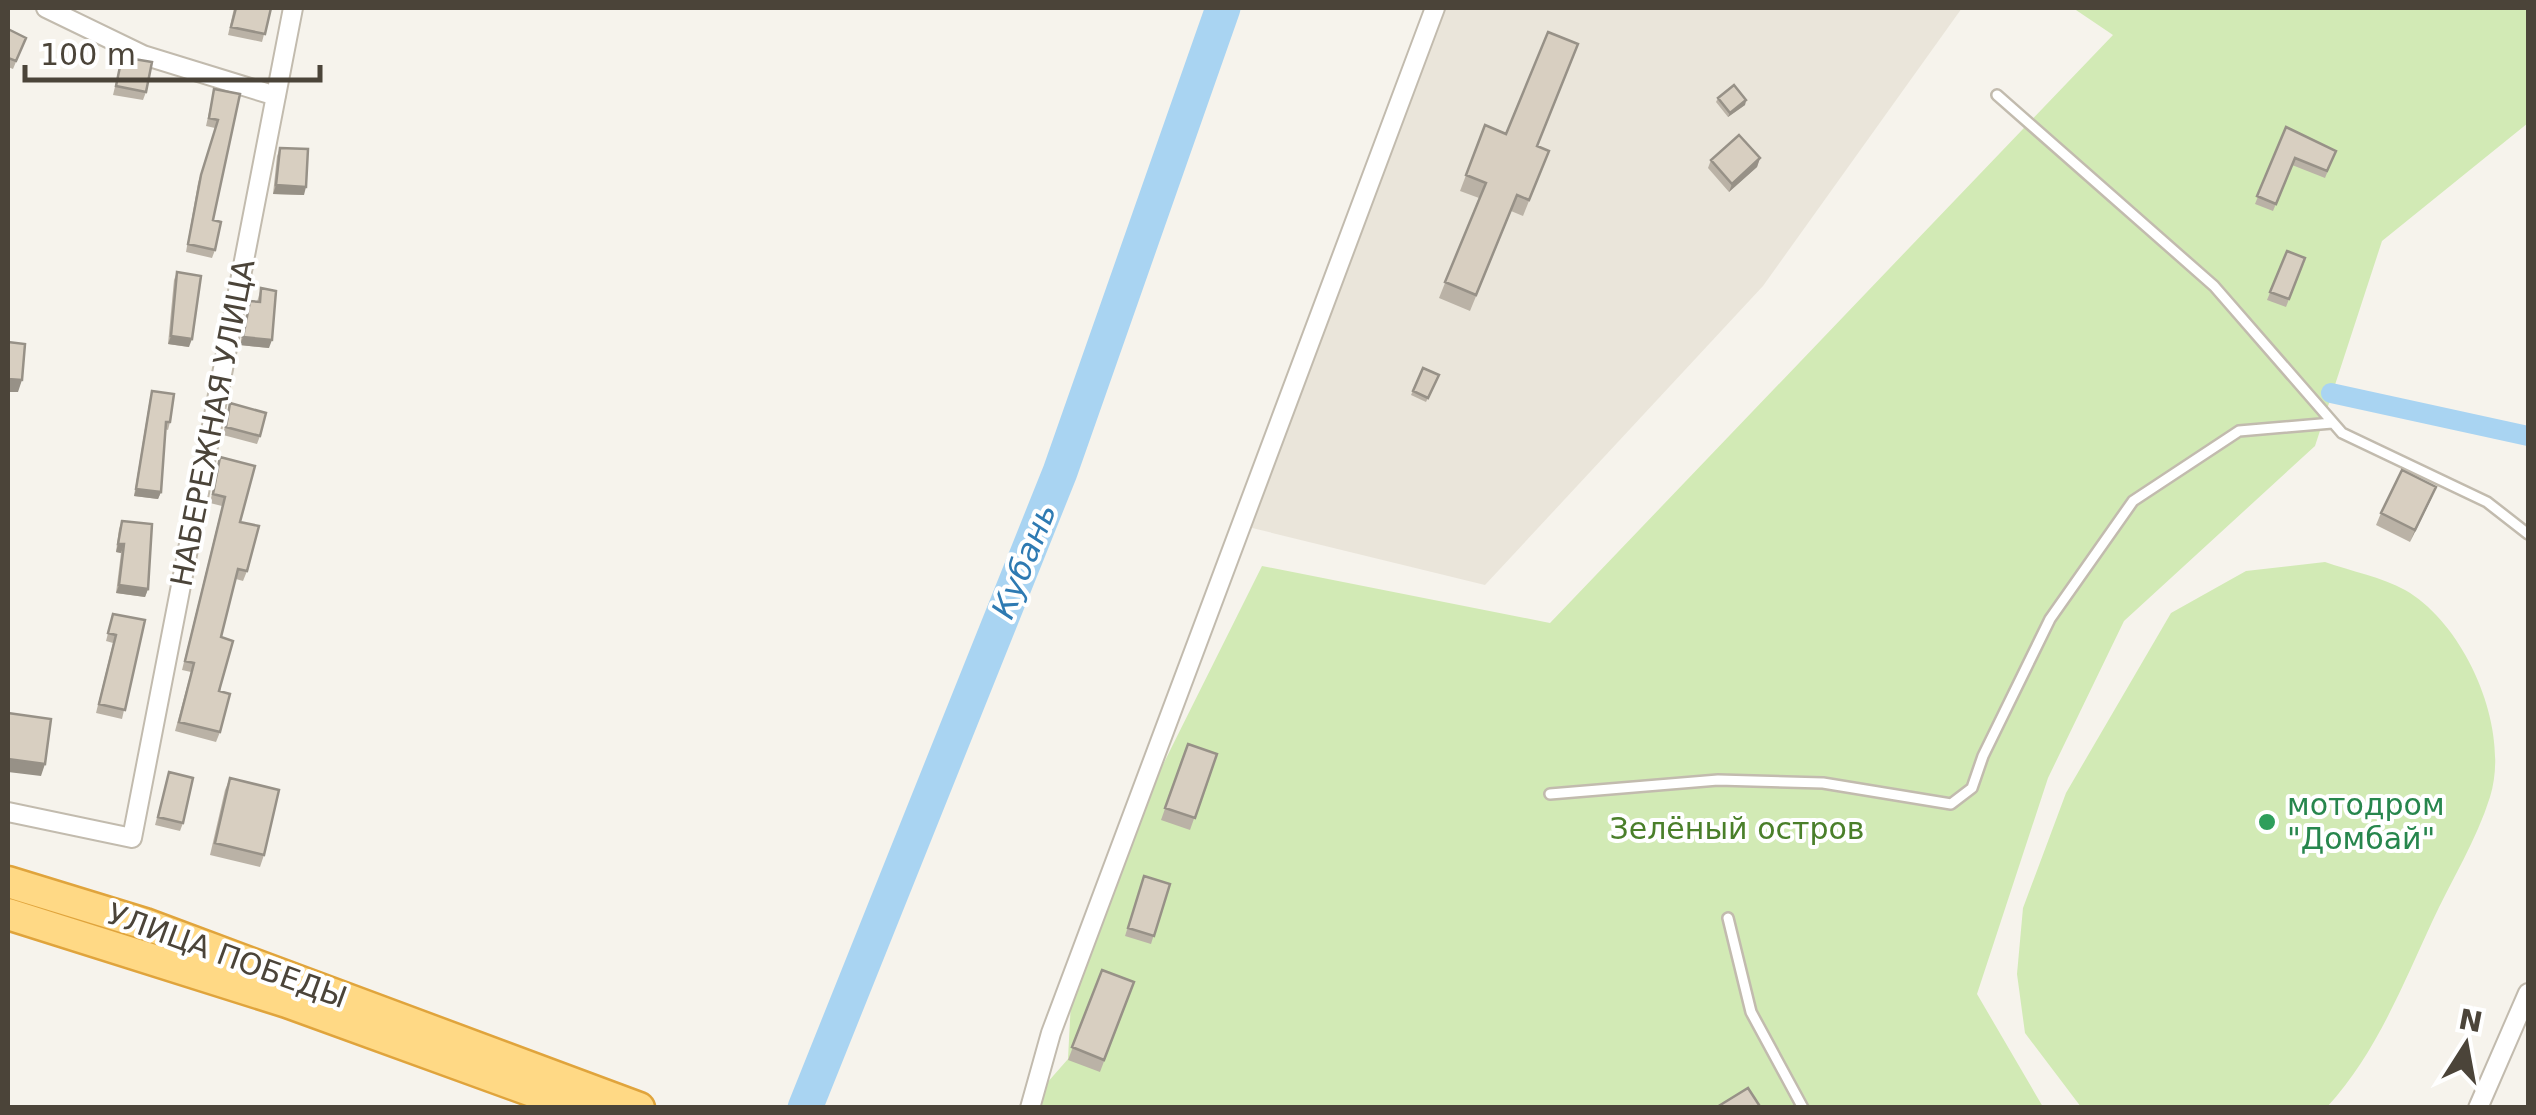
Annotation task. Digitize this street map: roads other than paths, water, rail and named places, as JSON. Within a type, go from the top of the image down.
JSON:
[{"type":"highway","name":"УЛИЦА ПОБЕДЫ","points":[[8,882],[145,924],[444,1046]]},
{"type":"highway","name":"УЛИЦА ПОБЕДЫ","points":[[8,914],[444,1046]]},
{"type":"highway","points":[[444,1046],[579,1108]]},
{"type":"highway","points":[[444,1046],[639,1108]]},
{"type":"street","points":[[46,8],[143,55],[276,96]]},
{"type":"street","name":"НАБЕРЕЖНАЯ УЛИЦА","points":[[8,812],[132,838],[293,8]]},
{"type":"street","points":[[1030,1108],[1050,1033],[1435,8]]},
{"type":"street","points":[[2478,1108],[2528,993]]},
{"type":"lane","points":[[1998,95],[2214,286],[2342,433],[2487,502],[2528,534]]},
{"type":"lane","points":[[1550,794],[1718,780],[1823,783],[1951,804],[1972,788],[2050,619],[2133,501],[2238,431],[2332,423]]},
{"type":"lane","points":[[1728,918],[1751,1012],[1804,1108]]},
{"type":"waterway","name":"Кубань","points":[[805,1108],[1060,472],[1223,8]]},
{"type":"waterway","points":[[2331,393],[2528,436]]},
{"type":"place","name":"мотодром \"Домбай\"","points":[[2267,822]]},
{"type":"park label","name":"Зелёный остров","points":[[1737,829]]}]
